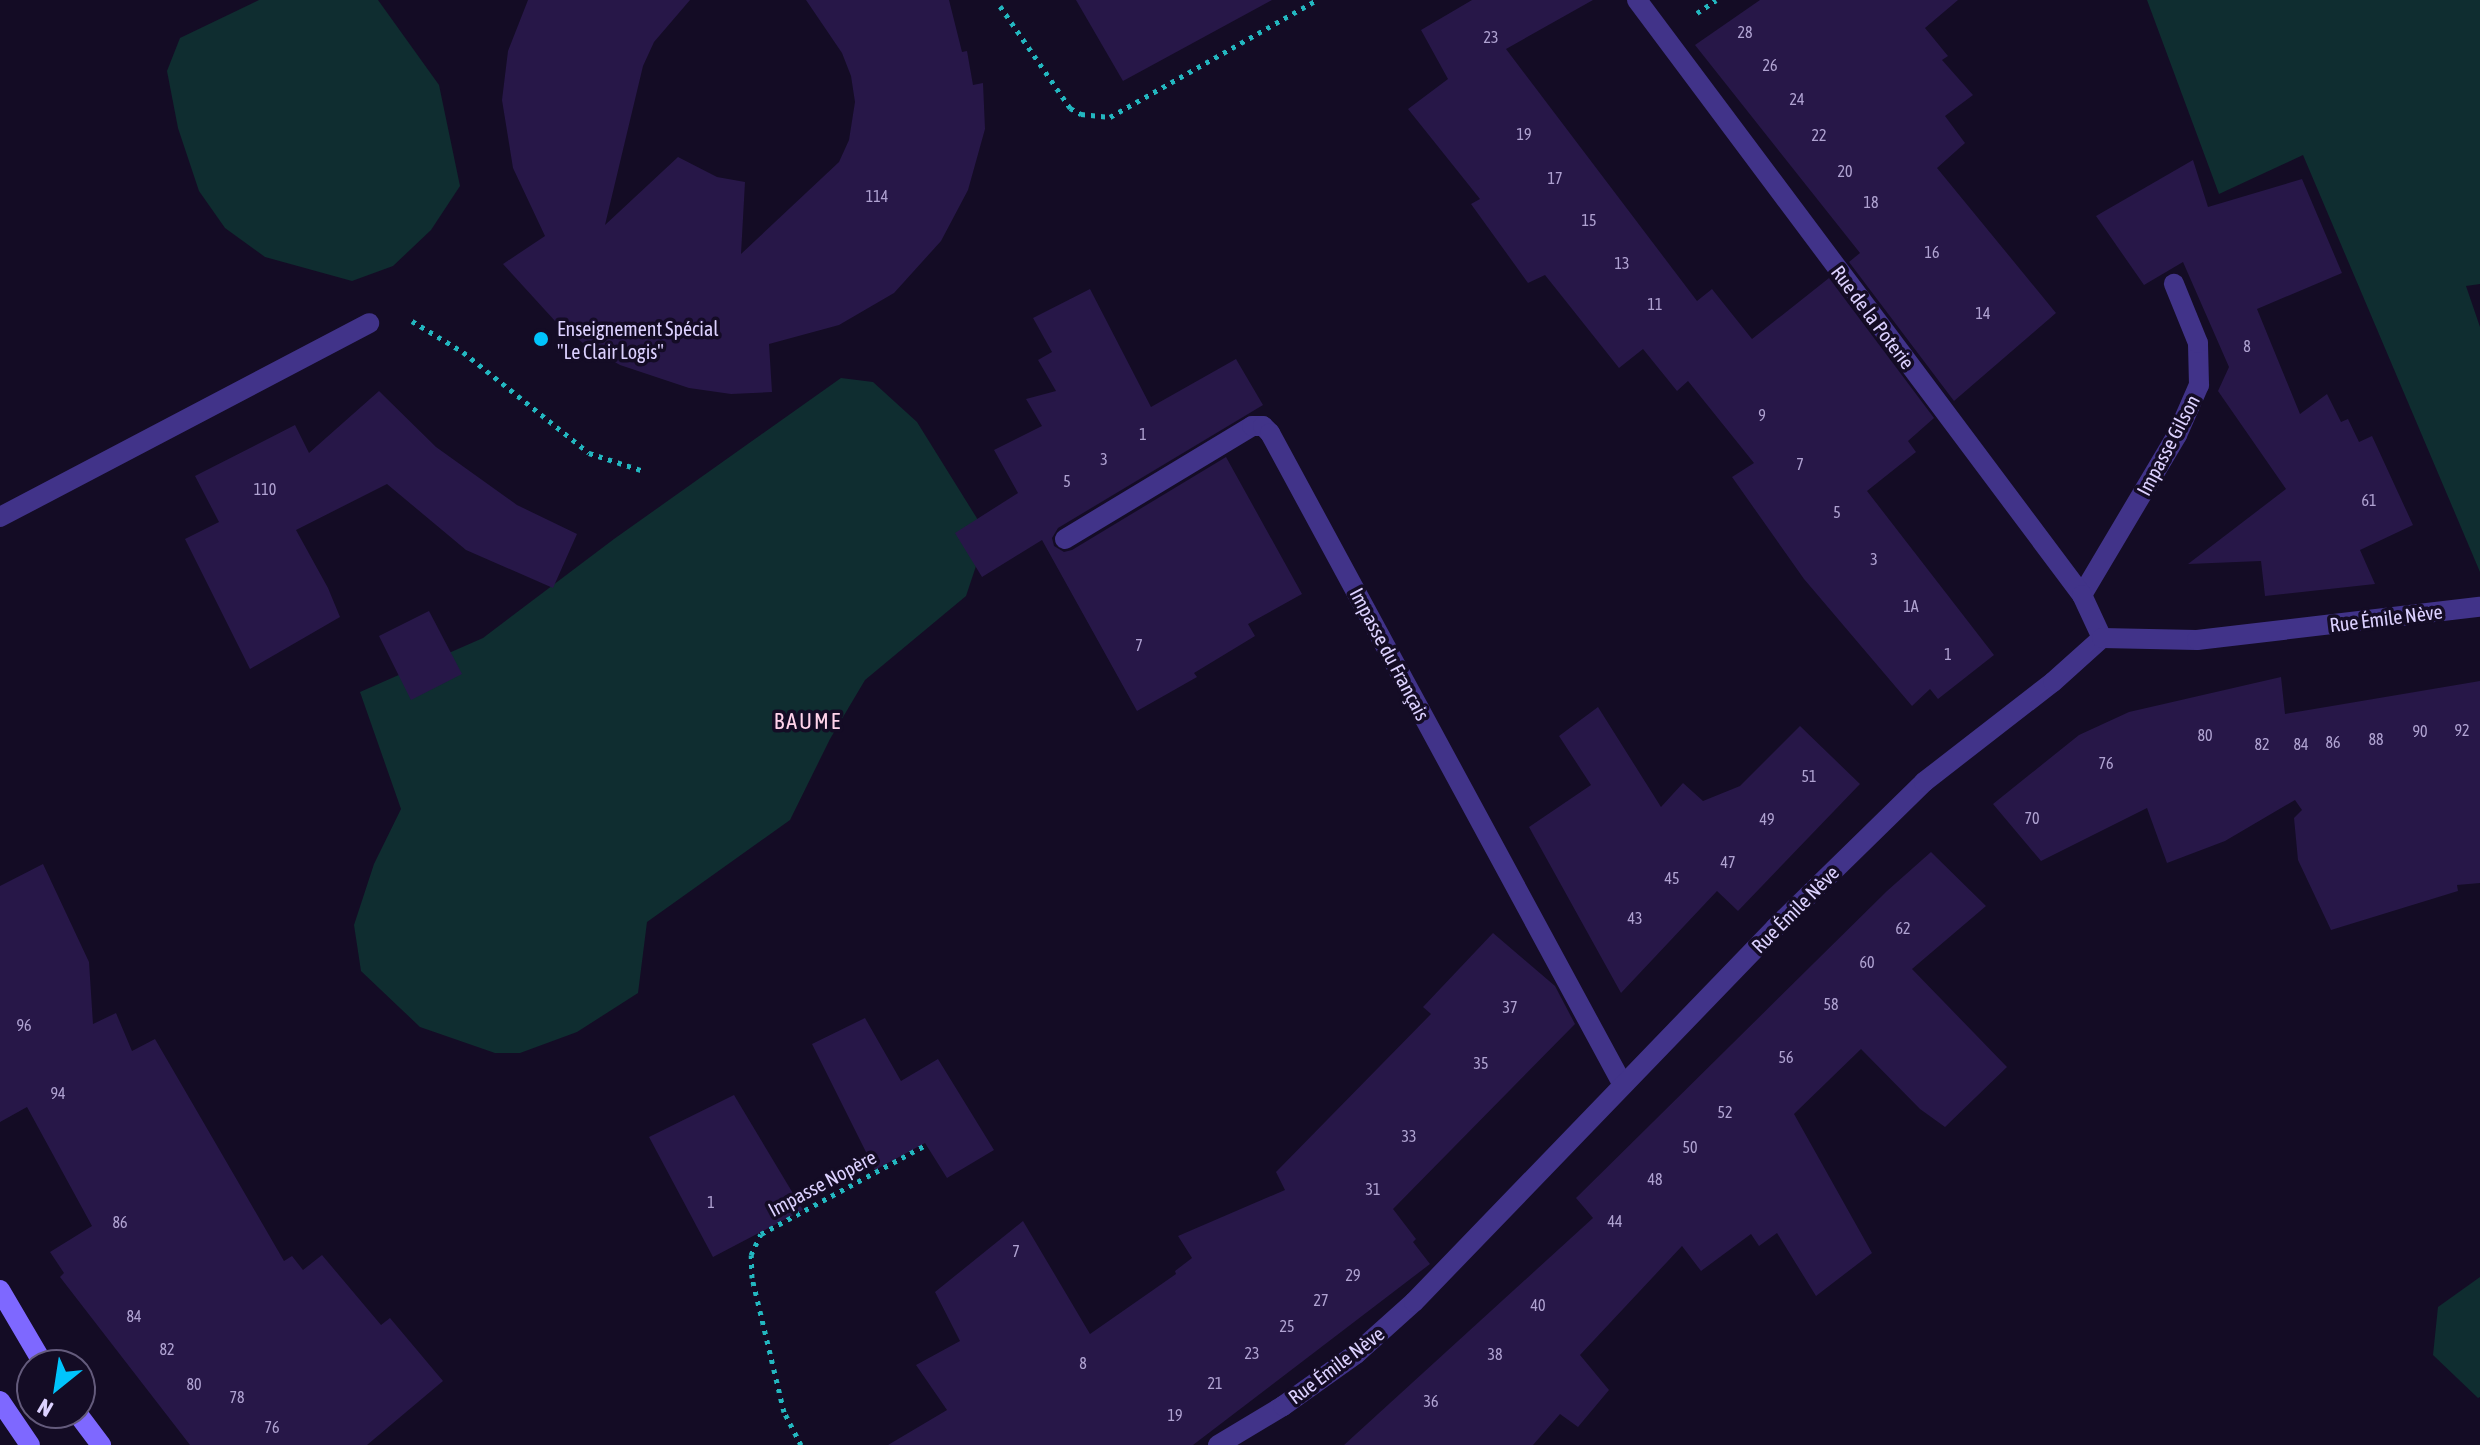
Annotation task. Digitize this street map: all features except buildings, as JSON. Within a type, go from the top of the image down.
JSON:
[{"type":"main road","points":[[0,1290],[35,1349]]},
{"type":"main road","points":[[0,1401],[30,1445]]},
{"type":"street","name":"Rue de la Poterie","points":[[1637,0],[2082,595],[2102,638]]},
{"type":"street","name":"Impasse Gilson","points":[[2082,595],[2177,435],[2199,385],[2198,343],[2174,284]]},
{"type":"street","points":[[0,517],[369,323]]},
{"type":"street","name":"Impasse du Français","points":[[1065,539],[1252,426],[1263,426],[1270,433],[1623,1085]]},
{"type":"street","name":"Rue Émile Nève","points":[[1218,1445],[1283,1406],[1356,1354],[1414,1302],[1775,928],[1924,782],[2053,682],[2102,638],[2197,640],[2480,607]]},
{"type":"path","points":[[1000,6],[1070,108],[1081,114],[1110,117],[1317,0]]},
{"type":"path","points":[[369,323],[402,315],[463,352],[589,453],[644,471]]},
{"type":"path","name":"Impasse Nopère","points":[[801,1445],[784,1412],[752,1278],[751,1255],[761,1234],[924,1146]]},
{"type":"green space","points":[[259,0],[378,0],[439,85],[460,186],[431,230],[393,266],[352,281],[265,257],[225,228],[199,191],[178,128],[167,71],[180,38]]},
{"type":"green space","points":[[2147,0],[2480,0],[2480,284],[2466,286],[2480,327],[2480,572],[2303,155],[2219,194]]},
{"type":"green space","points":[[841,378],[873,382],[917,422],[978,520],[979,557],[966,596],[865,680],[830,739],[790,820],[647,922],[638,993],[577,1032],[520,1053],[495,1053],[420,1027],[361,971],[354,925],[374,864],[401,809],[360,692],[483,638],[614,539]]},
{"type":"green space","points":[[2480,1277],[2478,1398],[2433,1355],[2438,1307]]},
{"type":"place","name":"Enseignement Spécial \"Le Clair Logis\"","points":[[541,339]]},
{"type":"district","name":"BAUME","points":[[808,722]]}]
